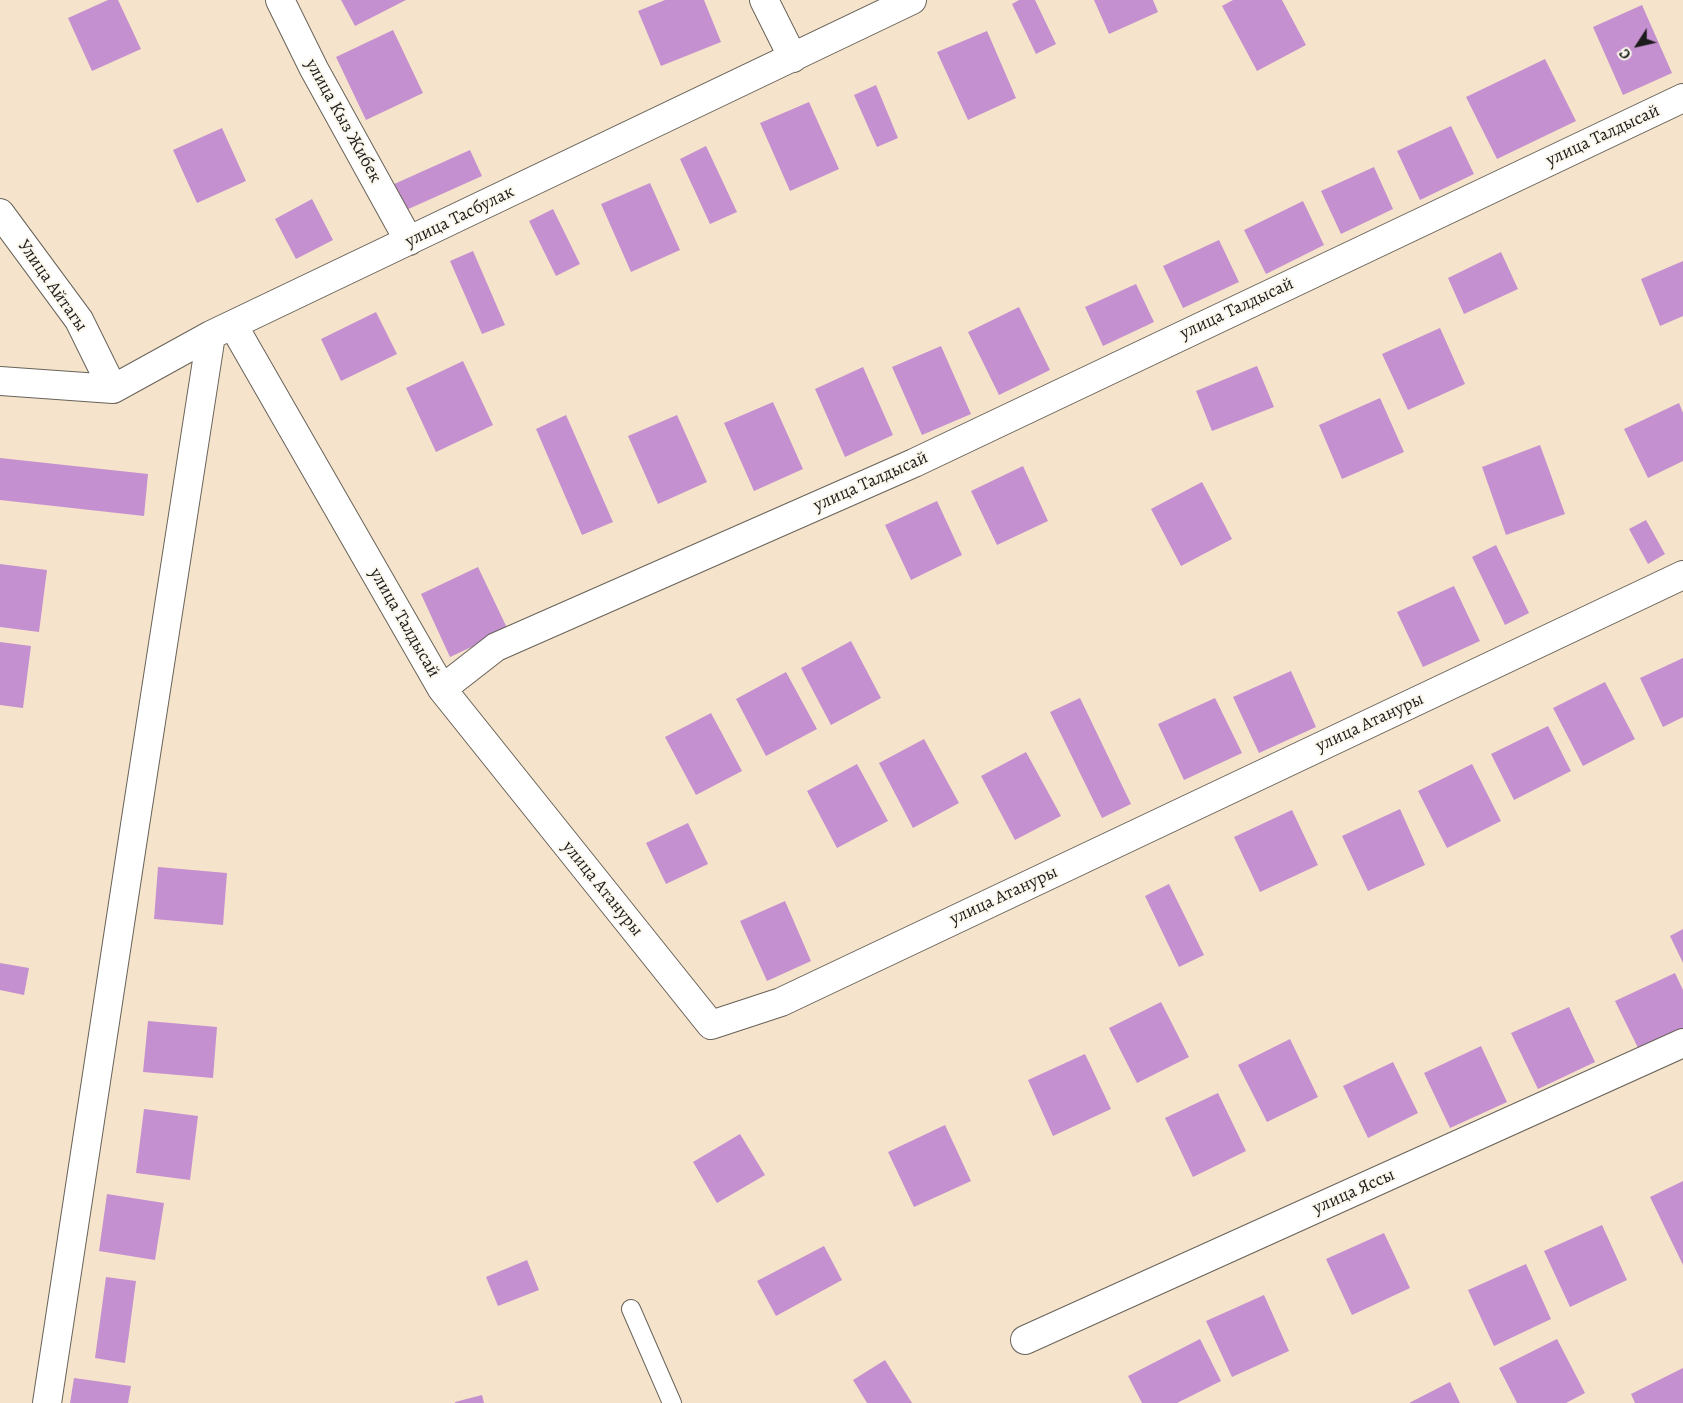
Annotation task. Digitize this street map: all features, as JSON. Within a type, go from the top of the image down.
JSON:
[{"type":"street","name":"улица Кыз Жибек","points":[[280,0],[314,69],[409,241]]},
{"type":"street","points":[[764,0],[792,58]]},
{"type":"street","name":"улица Тасбулак","points":[[113,389],[222,330],[912,0]]},
{"type":"street","name":"улица Талдысай","points":[[222,330],[442,689],[496,647],[914,463],[1683,98]]},
{"type":"street","name":"Улица Айтагы","points":[[0,213],[79,320],[113,389]]},
{"type":"street","points":[[47,1403],[138,805],[222,330]]},
{"type":"street","points":[[0,381],[113,389]]},
{"type":"street","name":"улица Атануры","points":[[442,689],[711,1025],[781,1002],[1683,575]]},
{"type":"street","name":"улица Яссы","points":[[1025,1340],[1683,1043]]},
{"type":"lane","points":[[631,1309],[672,1403]]},
{"type":"building","points":[[108,0],[118,0],[141,49],[92,71],[68,18]]},
{"type":"building","points":[[341,0],[406,0],[355,26]]},
{"type":"building","points":[[665,0],[704,0],[721,42],[661,66],[638,11]]},
{"type":"building","points":[[1019,0],[1035,0],[1056,44],[1036,54],[1012,4]]},
{"type":"building","points":[[1094,0],[1153,0],[1158,12],[1109,34]]},
{"type":"building","points":[[1233,0],[1282,0],[1306,45],[1257,71],[1222,6]]},
{"type":"building","points":[[1642,5],[1672,73],[1623,95],[1593,27]]},
{"type":"building","points":[[393,30],[423,93],[366,120],[336,57]]},
{"type":"building","points":[[987,31],[1016,98],[968,120],[937,52]]},
{"type":"building","points":[[1545,59],[1576,121],[1497,159],[1466,97]]},
{"type":"building","points":[[876,85],[898,138],[877,147],[854,95]]},
{"type":"building","points":[[809,102],[839,169],[790,191],[760,123]]},
{"type":"building","points":[[1451,126],[1474,174],[1420,200],[1397,151]]},
{"type":"building","points":[[222,128],[246,181],[197,203],[173,150]]},
{"type":"building","points":[[706,146],[737,212],[710,224],[680,159]]},
{"type":"building","points":[[470,150],[482,176],[404,211],[392,185]]},
{"type":"building","points":[[1374,167],[1393,209],[1341,234],[1321,191]]},
{"type":"building","points":[[650,183],[680,250],[631,272],[601,204]]},
{"type":"building","points":[[312,199],[333,240],[296,259],[275,219]]},
{"type":"building","points":[[1303,201],[1324,245],[1266,274],[1244,230]]},
{"type":"building","points":[[553,209],[580,264],[556,276],[529,221]]},
{"type":"building","points":[[1219,240],[1239,282],[1183,308],[1163,266]]},
{"type":"building","points":[[473,251],[505,325],[482,334],[450,261]]},
{"type":"building","points":[[1501,252],[1518,289],[1464,314],[1448,278]]},
{"type":"building","points":[[1683,261],[1683,316],[1660,326],[1641,279]]},
{"type":"building","points":[[1136,284],[1154,322],[1103,346],[1085,307]]},
{"type":"building","points":[[1019,307],[1050,370],[999,395],[968,332]]},
{"type":"building","points":[[376,312],[397,354],[341,381],[321,339]]},
{"type":"building","points":[[1440,328],[1465,384],[1408,410],[1382,354]]},
{"type":"building","points":[[941,346],[971,414],[922,435],[892,367]]},
{"type":"building","points":[[463,361],[493,425],[436,452],[406,388]]},
{"type":"building","points":[[1257,366],[1274,407],[1212,431],[1196,391]]},
{"type":"building","points":[[863,367],[893,435],[845,457],[815,389]]},
{"type":"building","points":[[1380,398],[1404,452],[1342,479],[1319,425]]},
{"type":"building","points":[[773,402],[803,469],[754,491],[724,423]]},
{"type":"building","points":[[1679,403],[1683,413],[1683,461],[1648,478],[1624,429]]},
{"type":"building","points":[[566,415],[613,522],[582,535],[536,429]]},
{"type":"building","points":[[677,415],[707,482],[658,504],[628,436]]},
{"type":"building","points":[[1540,445],[1565,514],[1506,535],[1482,467]]},
{"type":"building","points":[[0,458],[148,474],[144,516],[0,500]]},
{"type":"building","points":[[1023,466],[1048,521],[997,545],[971,491]]},
{"type":"building","points":[[1202,482],[1232,539],[1181,566],[1151,509]]},
{"type":"building","points":[[937,501],[962,555],[911,580],[885,525]]},
{"type":"building","points":[[1646,520],[1665,554],[1648,564],[1629,529]]},
{"type":"building","points":[[1496,545],[1529,613],[1505,625],[1472,557]]},
{"type":"building","points":[[0,564],[47,570],[39,632],[0,627]]},
{"type":"building","points":[[478,567],[508,630],[450,657],[421,594]]},
{"type":"building","points":[[1454,586],[1480,641],[1423,667],[1397,612]]},
{"type":"building","points":[[851,641],[881,698],[831,725],[801,668]]},
{"type":"building","points":[[0,642],[31,646],[23,708],[0,705]]},
{"type":"building","points":[[1683,658],[1683,717],[1663,727],[1640,678]]},
{"type":"building","points":[[1291,671],[1316,727],[1259,753],[1233,697]]},
{"type":"building","points":[[786,672],[817,729],[766,756],[736,699]]},
{"type":"building","points":[[1605,682],[1635,739],[1583,766],[1553,708]]},
{"type":"building","points":[[1080,698],[1131,804],[1102,818],[1050,712]]},
{"type":"building","points":[[1215,698],[1242,753],[1184,780],[1158,724]]},
{"type":"building","points":[[711,713],[742,771],[696,795],[665,737]]},
{"type":"building","points":[[1548,726],[1571,771],[1514,800],[1491,754]]},
{"type":"building","points":[[924,739],[959,803],[913,828],[879,763]]},
{"type":"building","points":[[1026,752],[1061,816],[1015,840],[981,776]]},
{"type":"building","points":[[857,764],[888,821],[837,848],[807,791]]},
{"type":"building","points":[[1472,764],[1501,821],[1447,848],[1418,791]]},
{"type":"building","points":[[1400,809],[1425,865],[1368,891],[1342,836]]},
{"type":"building","points":[[1292,810],[1318,865],[1260,892],[1234,837]]},
{"type":"building","points":[[688,823],[708,864],[666,884],[646,843]]},
{"type":"building","points":[[158,867],[227,873],[223,925],[154,919]]},
{"type":"building","points":[[1169,884],[1204,955],[1179,967],[1145,896]]},
{"type":"building","points":[[785,901],[811,961],[767,981],[740,921]]},
{"type":"building","points":[[1683,929],[1683,963],[1670,936]]},
{"type":"building","points":[[0,963],[29,968],[24,995],[0,990]]},
{"type":"building","points":[[1675,973],[1683,990],[1683,1031],[1640,1052],[1615,1001]]},
{"type":"building","points":[[1161,1002],[1189,1057],[1137,1083],[1109,1028]]},
{"type":"building","points":[[1569,1007],[1595,1062],[1538,1089],[1511,1033]]},
{"type":"building","points":[[148,1021],[217,1027],[213,1078],[143,1072]]},
{"type":"building","points":[[1290,1039],[1318,1097],[1267,1122],[1238,1065]]},
{"type":"building","points":[[1481,1046],[1507,1102],[1450,1128],[1424,1073]]},
{"type":"building","points":[[1085,1054],[1111,1109],[1053,1136],[1028,1080]]},
{"type":"building","points":[[1393,1062],[1418,1113],[1368,1138],[1343,1086]]},
{"type":"building","points":[[1218,1093],[1246,1151],[1193,1177],[1165,1118]]},
{"type":"building","points":[[144,1109],[198,1116],[190,1180],[136,1173]]},
{"type":"building","points":[[945,1125],[971,1181],[914,1207],[888,1152]]},
{"type":"building","points":[[740,1134],[765,1175],[717,1203],[693,1162]]},
{"type":"building","points":[[1683,1181],[1683,1265],[1650,1197]]},
{"type":"building","points":[[107,1194],[164,1203],[155,1260],[99,1251]]},
{"type":"building","points":[[1602,1225],[1627,1280],[1570,1307],[1544,1251]]},
{"type":"building","points":[[1384,1233],[1410,1288],[1352,1315],[1326,1259]]},
{"type":"building","points":[[824,1246],[842,1280],[776,1316],[757,1281]]},
{"type":"building","points":[[527,1260],[539,1290],[498,1306],[486,1277]]},
{"type":"building","points":[[1526,1264],[1551,1319],[1494,1346],[1468,1290]]},
{"type":"building","points":[[106,1277],[136,1281],[125,1363],[95,1358]]},
{"type":"building","points":[[1264,1295],[1289,1351],[1232,1377],[1206,1321]]},
{"type":"building","points":[[1200,1339],[1221,1381],[1177,1403],[1142,1403],[1128,1376]]},
{"type":"building","points":[[1557,1339],[1585,1393],[1566,1403],[1517,1403],[1499,1368]]},
{"type":"building","points":[[885,1360],[912,1403],[867,1403],[853,1380]]},
{"type":"building","points":[[1683,1368],[1683,1403],[1635,1403],[1631,1394]]},
{"type":"building","points":[[74,1378],[131,1386],[128,1403],[70,1403]]},
{"type":"building","points":[[1450,1382],[1460,1403],[1409,1403]]},
{"type":"building","points":[[482,1395],[484,1403],[455,1403],[455,1402]]}]
